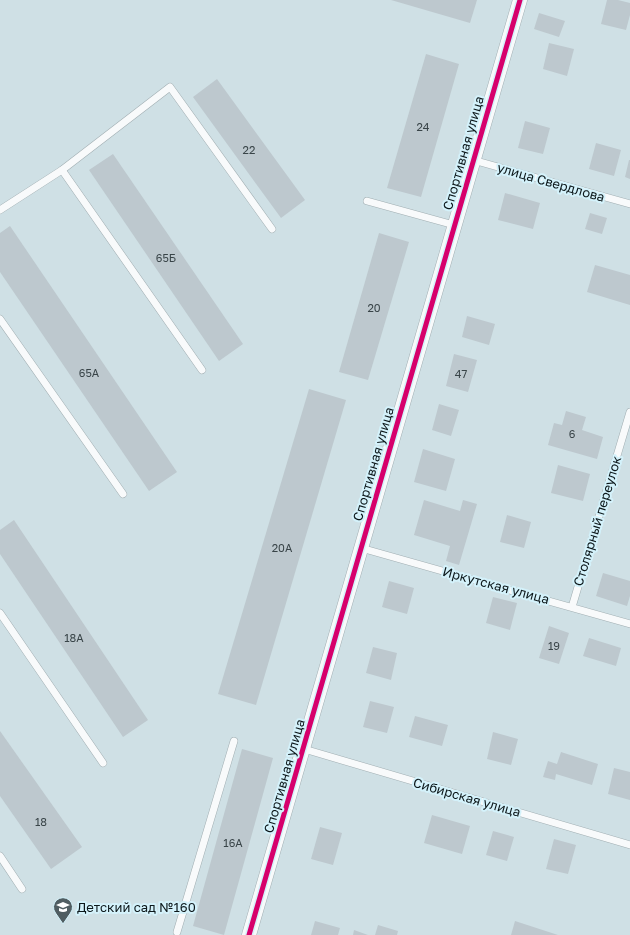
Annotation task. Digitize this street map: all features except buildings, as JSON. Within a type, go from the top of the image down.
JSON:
[{"type":"street","name":"Спортивная улица","points":[[249,935],[520,0]]},
{"type":"lane","points":[[0,210],[62,170],[170,87],[272,229]]},
{"type":"lane","name":"улица Свердлова","points":[[473,160],[630,204]]},
{"type":"lane","points":[[62,170],[202,370]]},
{"type":"lane","points":[[367,201],[454,225]]},
{"type":"lane","points":[[0,319],[123,494]]},
{"type":"lane","name":"Столярный переулок","points":[[572,607],[630,412]]},
{"type":"lane","name":"Иркутская улица","points":[[361,548],[630,624]]},
{"type":"lane","points":[[0,613],[103,763]]},
{"type":"lane","points":[[177,932],[234,741]]},
{"type":"lane","name":"Сибирская улица","points":[[304,749],[630,846]]},
{"type":"lane","points":[[0,856],[22,889]]},
{"type":"cycle path","points":[[249,935],[520,0]]},
{"type":"place","name":"Детский сад №160","points":[[63,924]]}]
